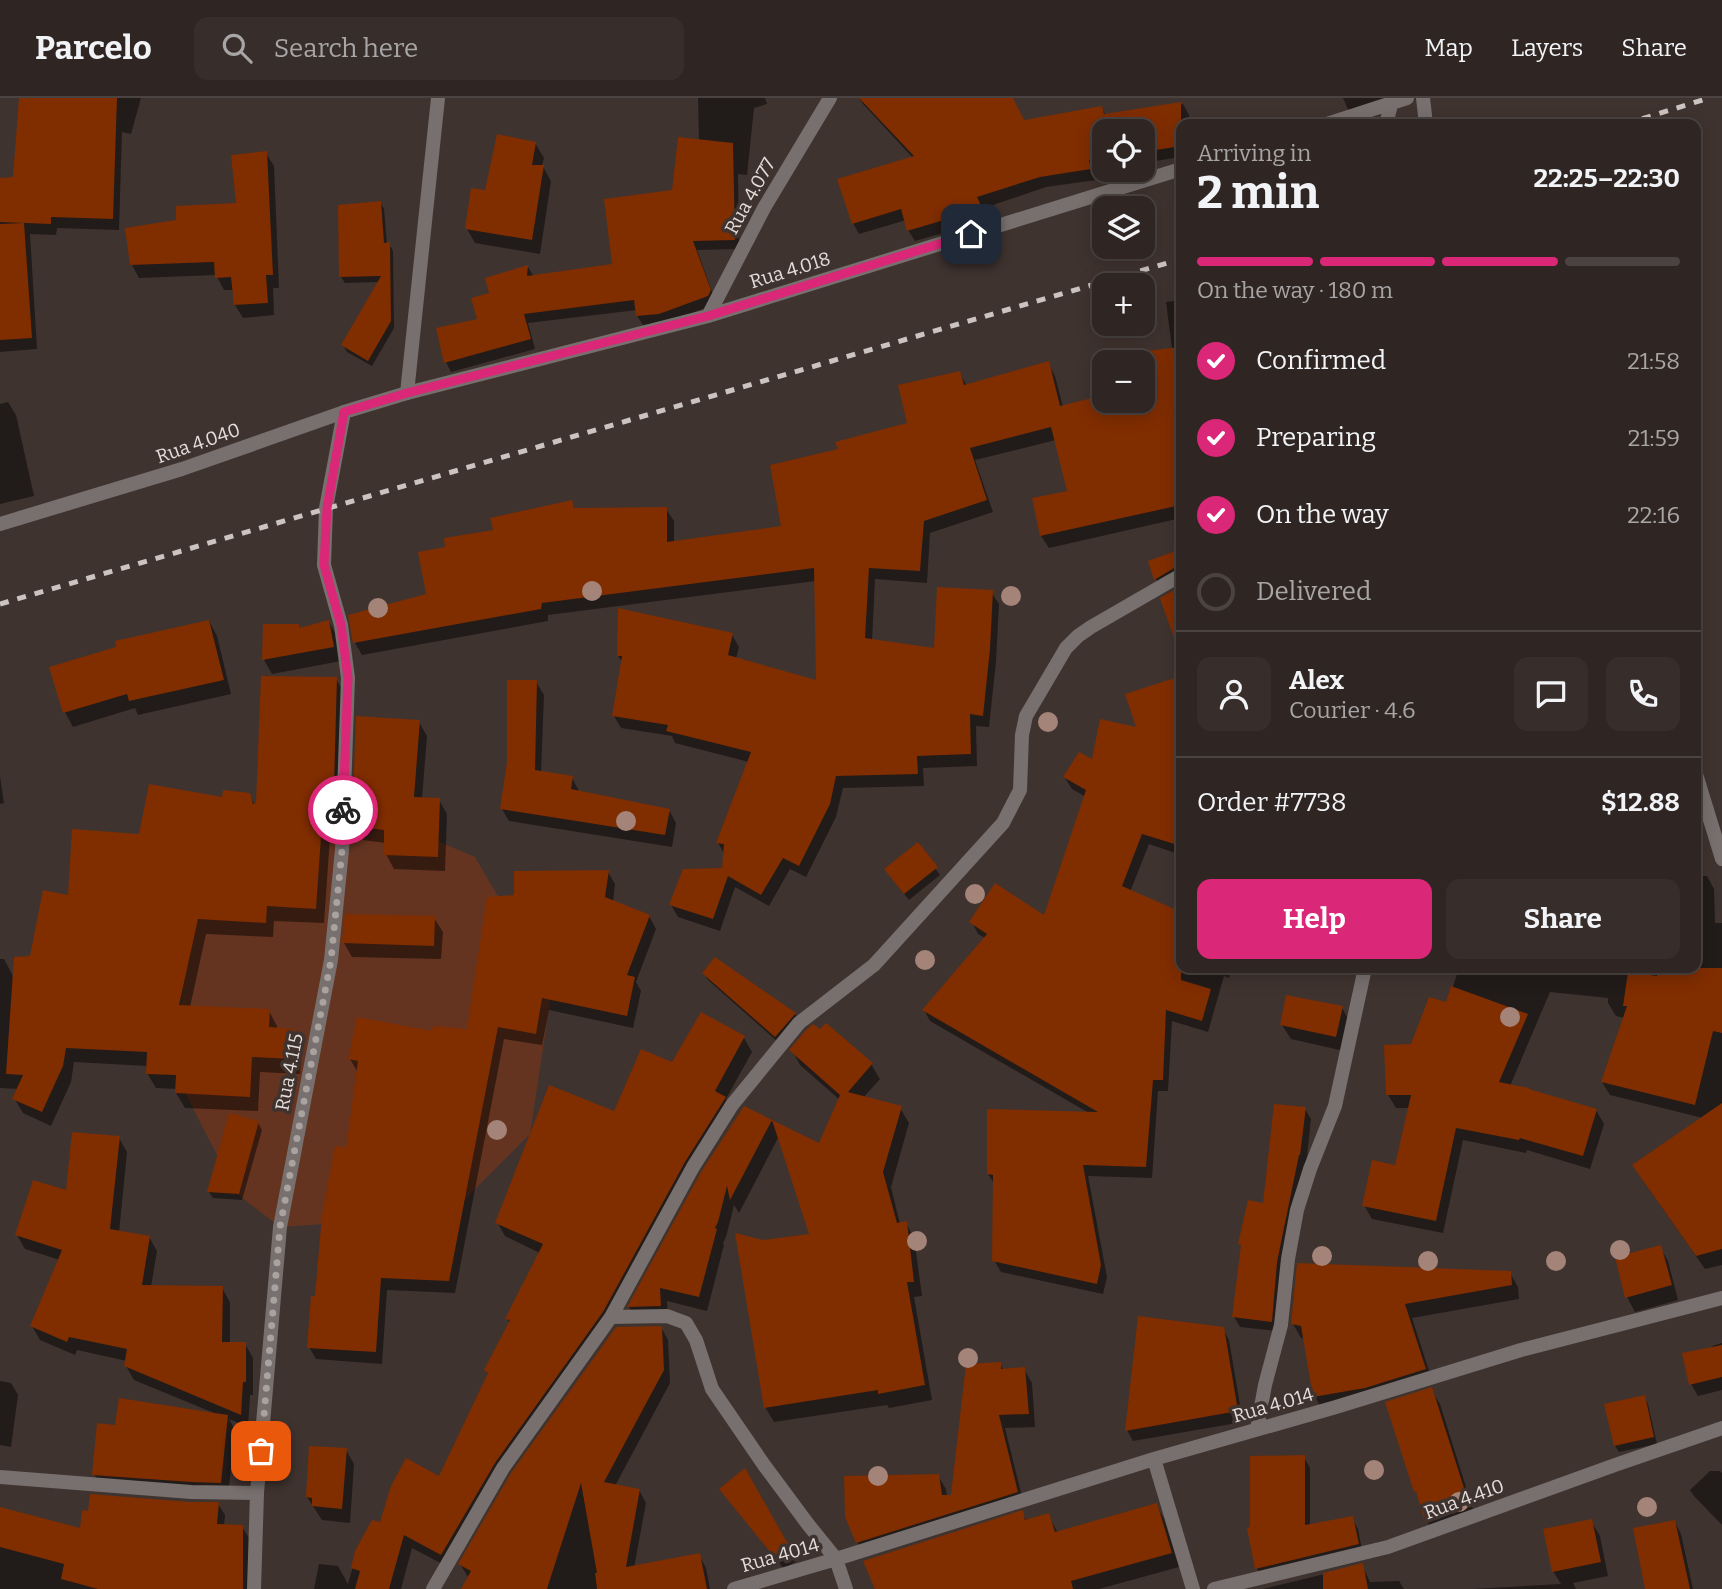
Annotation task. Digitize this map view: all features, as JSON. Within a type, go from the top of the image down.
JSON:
[{"type":"street","points":[[407,393],[438,98]]},
{"type":"street","name":"Rua 4.077","points":[[708,316],[764,208],[830,98]]},
{"type":"street","points":[[1343,119],[1407,98]]},
{"type":"street","points":[[1423,98],[1425,119]]},
{"type":"street","points":[[1388,119],[1391,104]]},
{"type":"street","name":"Rua 4.018","points":[[407,393],[708,316],[1176,171]]},
{"type":"street","name":"Rua 4.040","points":[[0,524],[182,469],[344,412],[407,393]]},
{"type":"street","name":"Rua 4.115","points":[[254,1589],[257,1493],[280,1227],[331,960],[342,850],[348,678],[341,625],[324,565],[327,508],[344,412]]},
{"type":"street","points":[[433,1589],[503,1468],[611,1318],[693,1167],[733,1105],[799,1023],[874,965],[1003,823],[1020,790],[1022,734],[1026,716],[1066,648],[1091,627],[1176,578]]},
{"type":"street","points":[[1701,790],[1722,859]]},
{"type":"street","points":[[1257,1429],[1281,1325],[1288,1259],[1297,1210],[1335,1106],[1364,973]]},
{"type":"street","name":"Rua 4.014","points":[[836,1559],[1154,1459],[1521,1350],[1722,1298]]},
{"type":"street","points":[[611,1318],[667,1316],[686,1323],[696,1340],[712,1389],[764,1465],[836,1559],[846,1589]]},
{"type":"street","name":"Rua 4.410","points":[[1214,1589],[1388,1547],[1722,1428]]},
{"type":"street","points":[[1154,1459],[1193,1589]]},
{"type":"street","points":[[0,1477],[191,1492],[257,1493]]},
{"type":"street","name":"Rua 4014","points":[[734,1589],[836,1559]]},
{"type":"shaded area","points":[[324,793],[475,857],[552,989],[530,1134],[448,1216],[280,1227],[237,1194],[176,1075],[181,999],[196,917]]},
{"type":"building","points":[[19,98],[117,98],[113,219],[51,217],[51,224],[0,222],[0,178],[13,177]]},
{"type":"building","points":[[859,98],[1013,98],[1024,120],[1102,106],[1104,114],[1181,102],[1181,119],[1176,119],[1176,147],[1155,150],[1155,119],[1092,119],[1092,159],[1089,160],[1091,169],[1040,177],[977,197],[987,218],[957,229],[951,218],[907,231],[901,209],[852,224],[837,179],[914,156]]},
{"type":"building","points":[[497,134],[536,142],[532,165],[544,165],[532,240],[465,229],[471,188],[485,190]]},
{"type":"building","points":[[678,137],[733,143],[735,240],[693,241],[711,290],[708,296],[659,314],[636,316],[634,300],[524,314],[531,339],[444,363],[436,328],[477,319],[471,298],[489,293],[485,278],[528,265],[527,276],[612,264],[604,199],[672,190]]},
{"type":"building","points":[[267,151],[273,275],[266,275],[268,303],[234,305],[231,277],[215,278],[214,262],[130,265],[125,228],[176,220],[176,206],[236,203],[231,155]]},
{"type":"building","points":[[381,201],[384,243],[390,242],[391,321],[368,361],[341,345],[381,276],[339,277],[338,205]]},
{"type":"building","points":[[24,223],[32,338],[0,340],[0,224]]},
{"type":"building","points":[[1176,348],[1176,506],[1040,536],[1032,498],[1067,491],[1051,427],[970,448],[987,500],[924,521],[920,571],[869,568],[865,638],[934,648],[937,587],[993,590],[983,716],[970,714],[971,754],[917,756],[918,774],[836,776],[830,804],[799,866],[783,858],[761,895],[728,876],[713,919],[669,905],[683,869],[722,868],[724,844],[716,843],[751,752],[666,731],[668,725],[612,716],[622,656],[617,656],[618,608],[733,633],[728,655],[816,680],[814,568],[542,603],[541,609],[353,643],[348,615],[426,594],[418,552],[445,547],[444,538],[493,530],[490,518],[572,500],[574,508],[667,507],[667,542],[781,526],[770,465],[838,449],[835,442],[907,423],[898,385],[960,371],[964,385],[1049,361],[1060,406],[1092,398],[1092,413],[1155,413],[1155,350]]},
{"type":"building","points":[[1176,551],[1176,567],[1154,580],[1148,561]]},
{"type":"building","points":[[1176,589],[1176,644],[1160,598]]},
{"type":"building","points":[[209,620],[224,680],[129,701],[127,694],[63,713],[49,667],[116,647],[115,641]]},
{"type":"building","points":[[329,620],[334,647],[262,660],[263,624],[299,624],[299,628]]},
{"type":"building","points":[[261,676],[337,677],[333,824],[322,822],[316,909],[267,906],[266,923],[198,919],[179,1005],[270,1009],[269,1027],[294,1029],[293,1059],[252,1057],[250,1097],[175,1093],[176,1075],[146,1074],[147,1052],[66,1048],[63,1066],[42,1112],[12,1099],[23,1075],[6,1074],[14,957],[30,956],[43,890],[68,895],[72,829],[139,834],[149,784],[222,797],[223,790],[250,793],[253,804],[256,803]]},
{"type":"building","points":[[1176,678],[1176,844],[1142,834],[1122,886],[1176,910],[1176,973],[1181,973],[1181,980],[1211,989],[1202,1021],[1166,1010],[1163,1080],[1153,1080],[1146,1167],[1083,1165],[1101,1265],[1097,1284],[992,1261],[993,1175],[987,1174],[987,1109],[1098,1112],[922,1010],[987,934],[969,922],[995,883],[1044,915],[1086,790],[1063,777],[1079,752],[1092,759],[1100,719],[1136,727],[1125,694]]},
{"type":"building","points":[[507,680],[537,680],[535,770],[573,776],[571,789],[670,809],[665,835],[500,809],[507,762]]},
{"type":"building","points":[[356,716],[420,720],[414,797],[440,798],[438,857],[384,855],[384,830],[352,826]]},
{"type":"building","points":[[918,842],[938,867],[904,894],[884,869]]},
{"type":"building","points":[[609,870],[605,897],[650,915],[627,975],[635,977],[627,1016],[542,998],[536,1034],[498,1027],[449,1281],[381,1278],[376,1352],[307,1348],[311,1296],[315,1296],[322,1215],[335,1146],[346,1148],[358,1061],[348,1059],[357,1017],[432,1031],[433,1026],[467,1029],[487,897],[514,895],[514,871]]},
{"type":"building","points":[[345,914],[435,916],[434,946],[342,943]]},
{"type":"building","points":[[715,957],[796,1013],[775,1037],[702,973]]},
{"type":"building","points":[[1701,968],[1722,968],[1722,1033],[1713,1031],[1695,1105],[1601,1082],[1627,1006],[1623,1006],[1628,973],[1657,976],[1657,973],[1701,973]]},
{"type":"building","points":[[1451,986],[1528,1014],[1499,1082],[1529,1088],[1597,1109],[1583,1156],[1520,1138],[1519,1140],[1456,1128],[1436,1221],[1362,1206],[1372,1160],[1395,1165],[1411,1095],[1386,1095],[1384,1045],[1411,1044],[1429,997],[1446,1002]]},
{"type":"building","points":[[1286,995],[1343,1006],[1336,1037],[1280,1025]]},
{"type":"building","points":[[701,1012],[745,1036],[715,1091],[726,1097],[685,1162],[603,1312],[495,1463],[441,1555],[404,1535],[389,1589],[355,1589],[360,1571],[351,1568],[355,1551],[372,1520],[380,1522],[391,1486],[406,1458],[439,1476],[488,1373],[484,1370],[510,1320],[505,1319],[543,1244],[495,1223],[549,1085],[614,1111],[641,1049],[672,1062]]},
{"type":"building","points":[[826,1023],[873,1063],[848,1092],[902,1106],[883,1172],[897,1223],[907,1221],[914,1282],[907,1282],[925,1385],[878,1394],[878,1390],[764,1408],[735,1233],[763,1240],[809,1234],[772,1120],[730,1200],[727,1186],[699,1297],[660,1288],[661,1306],[627,1307],[701,1172],[744,1106],[819,1143],[840,1095],[789,1050],[813,1024],[820,1029]]},
{"type":"building","points":[[1722,1103],[1722,1249],[1696,1256],[1632,1165]]},
{"type":"building","points":[[1274,1104],[1306,1107],[1300,1155],[1277,1262],[1272,1322],[1232,1317],[1241,1245],[1238,1244],[1248,1200],[1263,1203]]},
{"type":"building","points":[[229,1113],[259,1121],[239,1194],[207,1192]]},
{"type":"building","points":[[72,1132],[120,1136],[110,1229],[150,1236],[142,1285],[223,1286],[222,1342],[246,1342],[246,1382],[243,1382],[241,1415],[124,1366],[127,1349],[69,1337],[67,1342],[30,1326],[62,1250],[15,1235],[33,1180],[66,1190]]},
{"type":"building","points":[[1661,1245],[1672,1285],[1625,1298],[1615,1257]]},
{"type":"building","points":[[1297,1263],[1511,1271],[1512,1285],[1405,1304],[1426,1369],[1365,1388],[1313,1397],[1301,1326],[1291,1324]]},
{"type":"building","points":[[1138,1316],[1224,1327],[1238,1411],[1125,1431]]},
{"type":"building","points":[[662,1326],[664,1370],[604,1482],[640,1489],[626,1567],[700,1553],[707,1589],[597,1589],[597,1573],[581,1483],[547,1589],[461,1589],[471,1571],[458,1564],[511,1473],[616,1327]]},
{"type":"building","points":[[1722,1345],[1722,1377],[1689,1385],[1682,1353]]},
{"type":"building","points":[[1001,1362],[1001,1369],[1025,1367],[1029,1414],[999,1415],[1018,1492],[856,1543],[845,1517],[844,1476],[939,1474],[942,1495],[951,1495],[966,1364]]},
{"type":"building","points":[[1432,1387],[1470,1507],[1425,1522],[1385,1402]]},
{"type":"building","points":[[1645,1395],[1654,1437],[1614,1446],[1604,1404]]},
{"type":"building","points":[[119,1398],[228,1415],[221,1483],[92,1475],[97,1423],[115,1425]]},
{"type":"building","points":[[309,1446],[347,1448],[342,1509],[312,1506],[312,1498],[306,1497]]},
{"type":"building","points":[[1305,1455],[1305,1525],[1353,1516],[1359,1544],[1255,1569],[1247,1528],[1250,1527],[1250,1456]]},
{"type":"building","points":[[745,1468],[793,1553],[779,1563],[719,1489]]},
{"type":"building","points":[[90,1494],[219,1502],[217,1524],[243,1525],[243,1589],[98,1589],[61,1579],[64,1564],[0,1547],[0,1507],[80,1528],[82,1510],[88,1511]]},
{"type":"building","points":[[1157,1503],[1172,1553],[1071,1581],[1073,1589],[875,1589],[863,1561],[1023,1510],[1025,1520],[1049,1513],[1055,1532]]},
{"type":"building","points":[[1592,1519],[1601,1562],[1552,1572],[1543,1529]]},
{"type":"building","points":[[1675,1520],[1690,1589],[1645,1589],[1633,1528]]},
{"type":"building","points":[[1363,1563],[1368,1589],[1323,1589],[1323,1573]]},
{"type":"railway","points":[[1641,119],[1709,98]]},
{"type":"railway","points":[[0,604],[1176,260]]},
{"type":"way so far","points":[[261,1451],[280,1227],[331,960],[342,850],[343,810]]},
{"type":"route","points":[[343,810],[348,678],[341,625],[324,565],[327,508],[344,412],[407,393],[708,316],[971,234]]}]
